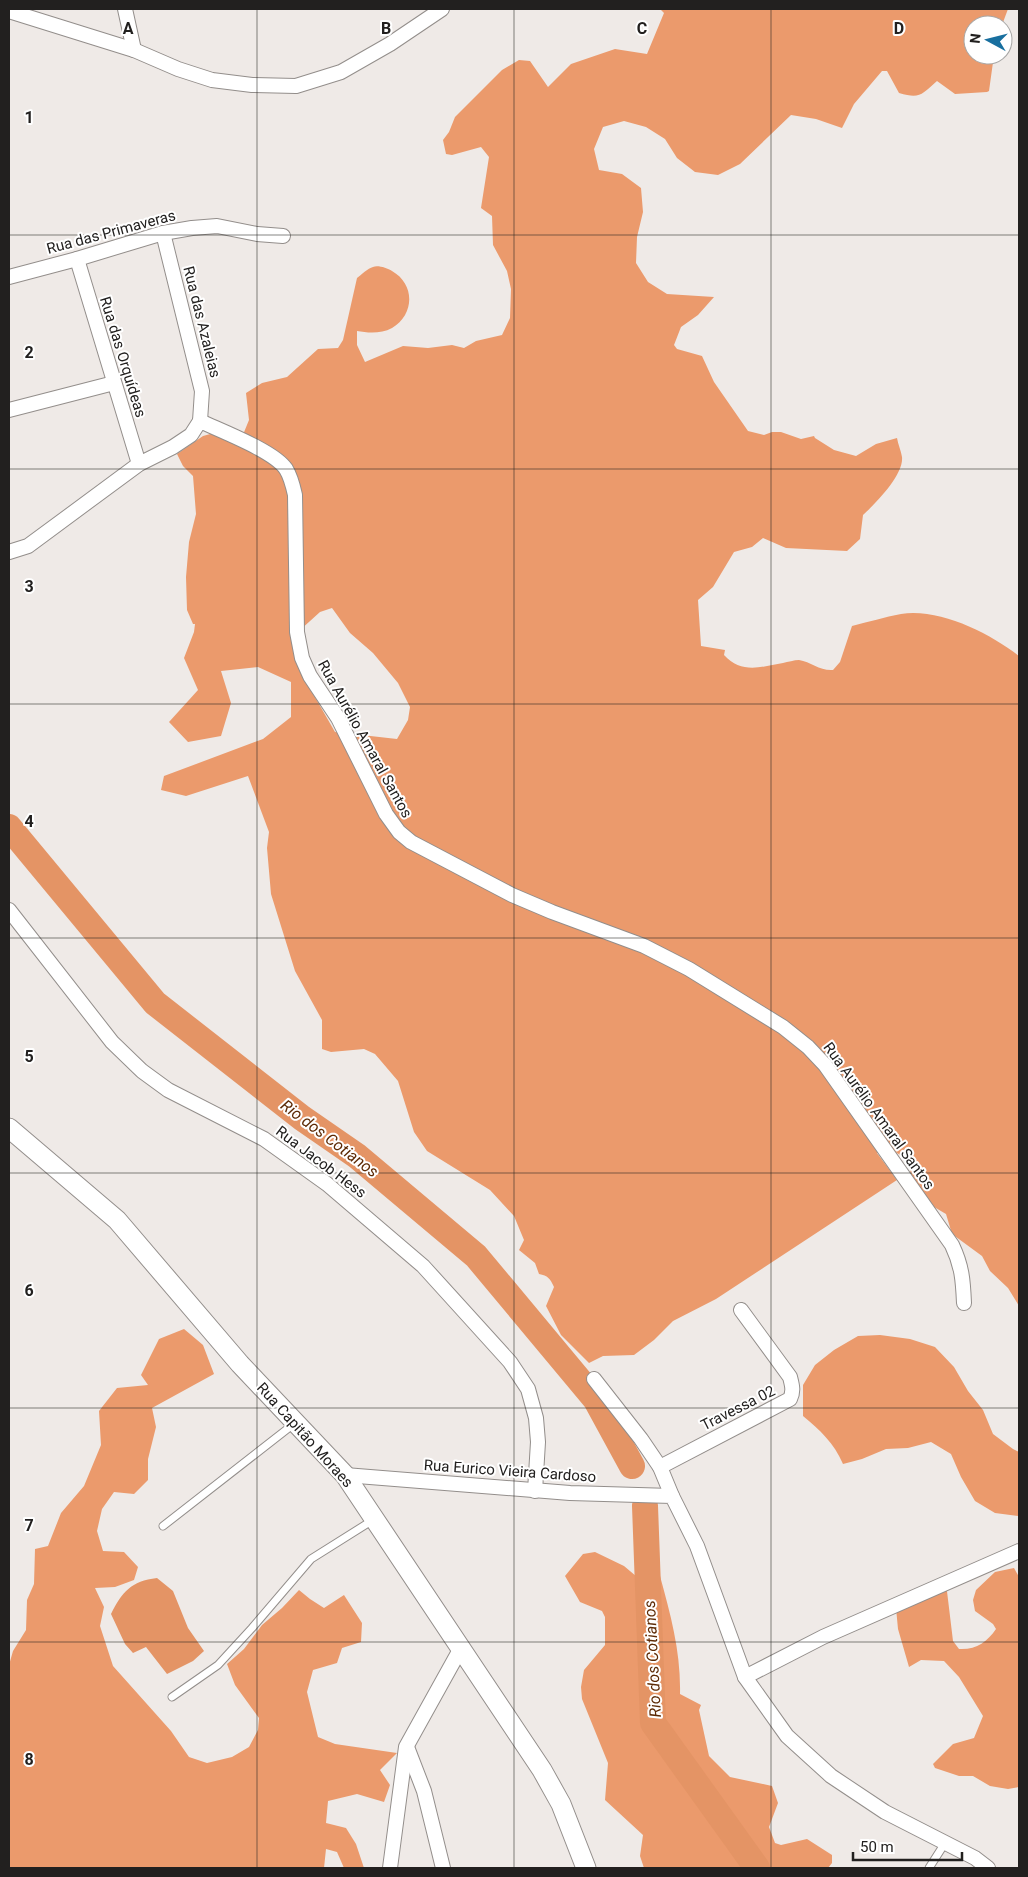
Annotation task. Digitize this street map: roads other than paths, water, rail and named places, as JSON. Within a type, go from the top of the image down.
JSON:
[{"type":"street","points":[[125,9],[134,50]]},
{"type":"street","points":[[9,11],[134,50],[178,69],[212,80],[252,85],[296,86],[341,72],[390,44],[442,9]]},
{"type":"street","name":"Rua das Primaveras","points":[[9,277],[163,233],[192,228],[217,226],[257,234],[282,236]]},
{"type":"street","name":"Rua das Azaleias","points":[[163,233],[202,391],[200,421]]},
{"type":"street","name":"Rua das Orquídeas","points":[[77,259],[139,464]]},
{"type":"street","points":[[9,410],[114,383]]},
{"type":"street","points":[[9,552],[28,546],[139,464],[173,447],[191,435],[200,421]]},
{"type":"street","name":"Rua Aurélio Amaral Santos","points":[[200,421],[274,457],[285,468],[291,480],[295,495],[296,632],[302,658],[310,676],[338,718],[386,814],[399,832],[411,842],[512,895],[644,946],[689,969],[783,1027],[808,1047],[824,1065],[952,1245],[963,1275],[964,1303]]},
{"type":"street","name":"Rua Jacob Hess","points":[[9,910],[112,1042],[142,1071],[168,1090],[264,1140],[327,1184],[423,1266],[510,1362],[528,1389],[536,1418],[538,1442],[535,1491]]},
{"type":"street","name":"Rua Capitão Moraes","points":[[9,1128],[117,1220],[240,1364],[345,1475],[542,1770],[561,1804],[586,1868]]},
{"type":"street","name":"Travessa 02","points":[[660,1467],[790,1399],[792,1394],[790,1377],[741,1310]]},
{"type":"street","points":[[594,1380],[641,1439],[660,1467],[697,1546],[745,1677],[787,1736],[831,1776],[885,1812],[975,1858],[988,1868]]},
{"type":"street","name":"Rua Eurico Vieira Cardoso","points":[[345,1475],[535,1491],[672,1496]]},
{"type":"street","points":[[745,1677],[823,1636],[1019,1552]]},
{"type":"street","points":[[390,1868],[406,1747],[461,1648]]},
{"type":"street","points":[[406,1747],[424,1792],[443,1868]]},
{"type":"lane","points":[[164,1526],[296,1423]]},
{"type":"lane","points":[[172,1697],[218,1665],[311,1559],[375,1519]]},
{"type":"lane","points":[[929,1868],[945,1843]]},
{"type":"waterway","name":"Rio dos Cotianos","points":[[9,827],[155,1003],[302,1118],[357,1156],[476,1256],[596,1400],[632,1466]]},
{"type":"waterway","name":"Rio dos Cotianos","points":[[645,1506],[653,1723],[757,1868]]}]
